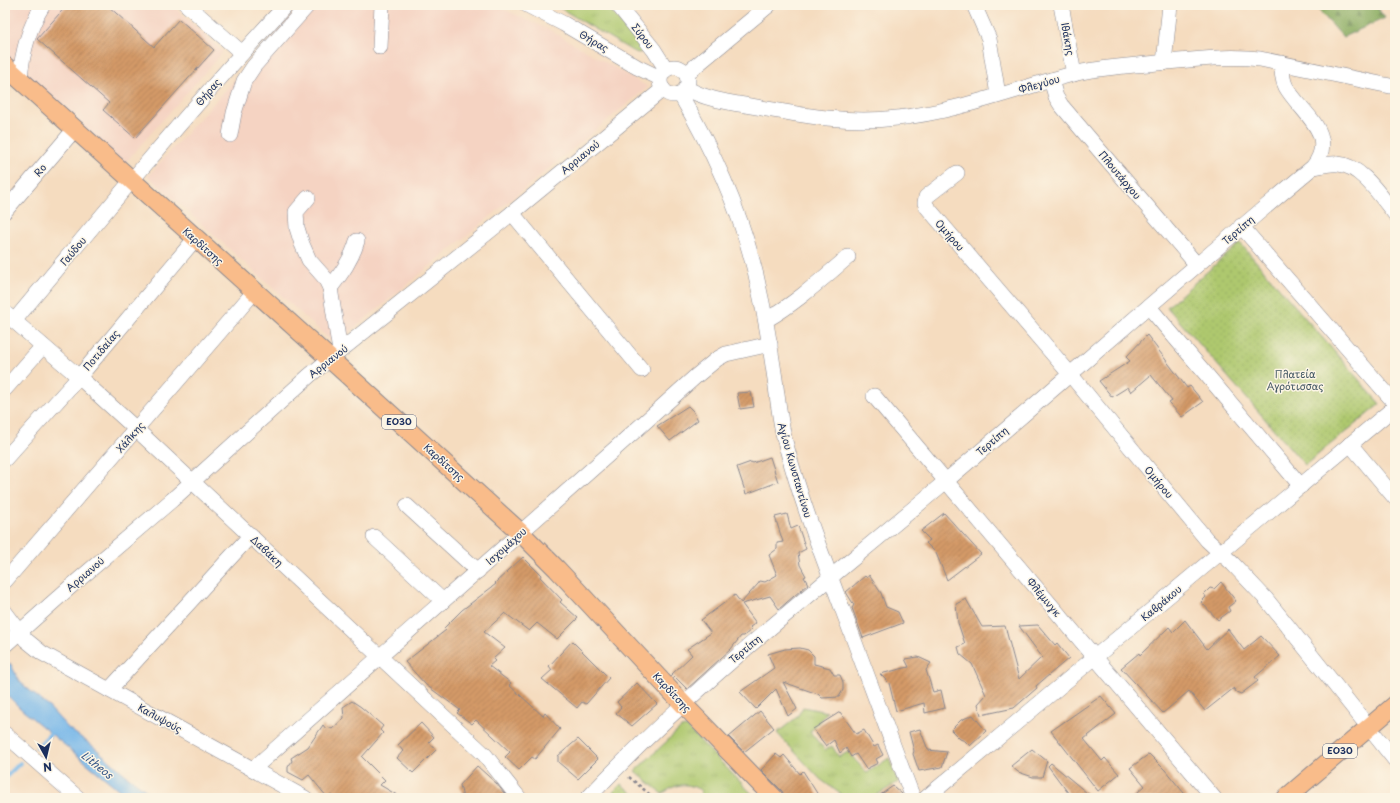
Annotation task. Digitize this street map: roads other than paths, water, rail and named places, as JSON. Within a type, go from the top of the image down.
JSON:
[{"type":"main road","name":"Καρδίτσης","points":[[5,66],[254,292],[335,355],[557,569],[683,704],[774,798]]},
{"type":"main road","name":"ΕΟ30","points":[[1286,798],[1395,705]]},
{"type":"street","points":[[20,79],[29,32],[43,5]]},
{"type":"street","points":[[187,5],[242,53]]},
{"type":"street","name":"Θήρας","points":[[131,180],[286,5]]},
{"type":"street","points":[[230,136],[234,113],[244,81],[254,66],[308,5]]},
{"type":"street","points":[[380,47],[382,5]]},
{"type":"street","name":"Θήρας","points":[[527,5],[564,24],[637,67],[663,79]]},
{"type":"street","name":"Σύρου","points":[[618,5],[646,40],[663,79]]},
{"type":"street","points":[[684,86],[685,72],[678,67],[674,66],[663,79],[668,94],[672,95],[684,86],[692,69],[769,5]]},
{"type":"street","points":[[974,5],[989,39],[998,95]]},
{"type":"street","name":"Ιθάκης","points":[[1061,5],[1074,74]]},
{"type":"street","points":[[1164,63],[1170,5]]},
{"type":"street","name":"Φλεγύου","points":[[684,86],[695,94],[767,109],[823,118],[869,121],[929,113],[961,106],[1051,80],[1100,69],[1239,57],[1282,63],[1395,87]]},
{"type":"street","name":"Τερτίπη","points":[[588,798],[617,767],[717,673],[946,481],[1197,266],[1241,226],[1313,168],[1319,159],[1321,152],[1320,133],[1315,123],[1286,87],[1282,78],[1282,63]]},
{"type":"street","name":"Αρριανού","points":[[5,645],[310,375],[512,213],[663,79]]},
{"type":"street","name":"Πλουτάρχου","points":[[1051,80],[1056,97],[1061,105],[1197,266]]},
{"type":"street","name":"Αγίου Κωνσταντίνου","points":[[684,86],[736,208],[750,254],[766,320],[781,421],[798,486],[913,798]]},
{"type":"street","name":"Ro","points":[[5,211],[74,130]]},
{"type":"street","points":[[1313,168],[1337,164],[1354,168],[1395,214]]},
{"type":"street","name":"Ομήρου","points":[[957,173],[926,197],[925,203],[932,213],[1070,374],[1207,540],[1221,552],[1266,599],[1395,760]]},
{"type":"street","name":"Γαύδου","points":[[10,317],[131,180]]},
{"type":"street","points":[[308,198],[296,212],[297,228],[309,260],[325,278],[330,288],[335,355]]},
{"type":"street","points":[[512,213],[642,370]]},
{"type":"street","points":[[1241,226],[1395,403]]},
{"type":"street","name":"Ποτιδαίας","points":[[5,459],[79,376],[195,239]]},
{"type":"street","points":[[330,288],[339,277],[354,251],[357,241]]},
{"type":"street","points":[[766,320],[809,290],[848,257]]},
{"type":"street","name":"Χάλκης","points":[[5,581],[254,292]]},
{"type":"street","points":[[1149,307],[1301,486]]},
{"type":"street","name":"Δαβάκη","points":[[10,317],[79,376],[485,755],[519,798]]},
{"type":"street","name":"Ισχομάχου","points":[[253,769],[717,359],[726,354],[770,344]]},
{"type":"street","points":[[5,390],[43,346]]},
{"type":"street","name":"Φλέμινγκ","points":[[874,396],[1214,798]]},
{"type":"street","name":"Καβράκου","points":[[926,798],[1395,407]]},
{"type":"street","points":[[1350,444],[1395,498]]},
{"type":"street","points":[[407,506],[478,571]]},
{"type":"street","points":[[109,690],[251,535]]},
{"type":"street","points":[[374,537],[443,602]]},
{"type":"street","name":"Καλυψούς","points":[[5,612],[29,644],[42,653],[305,798]]},
{"type":"street","points":[[5,734],[78,798]]},
{"type":"water","name":"Litheos","points":[[10,663],[20,682],[49,707],[68,728],[94,747],[127,776],[156,798],[129,798],[21,709],[5,693],[5,667]]},
{"type":"waterway","points":[[37,747],[54,730]]},
{"type":"waterway","points":[[5,778],[20,763]]},
{"type":"park label","name":"Πλατεία Αγρότισσας","points":[[1295,380]]}]
